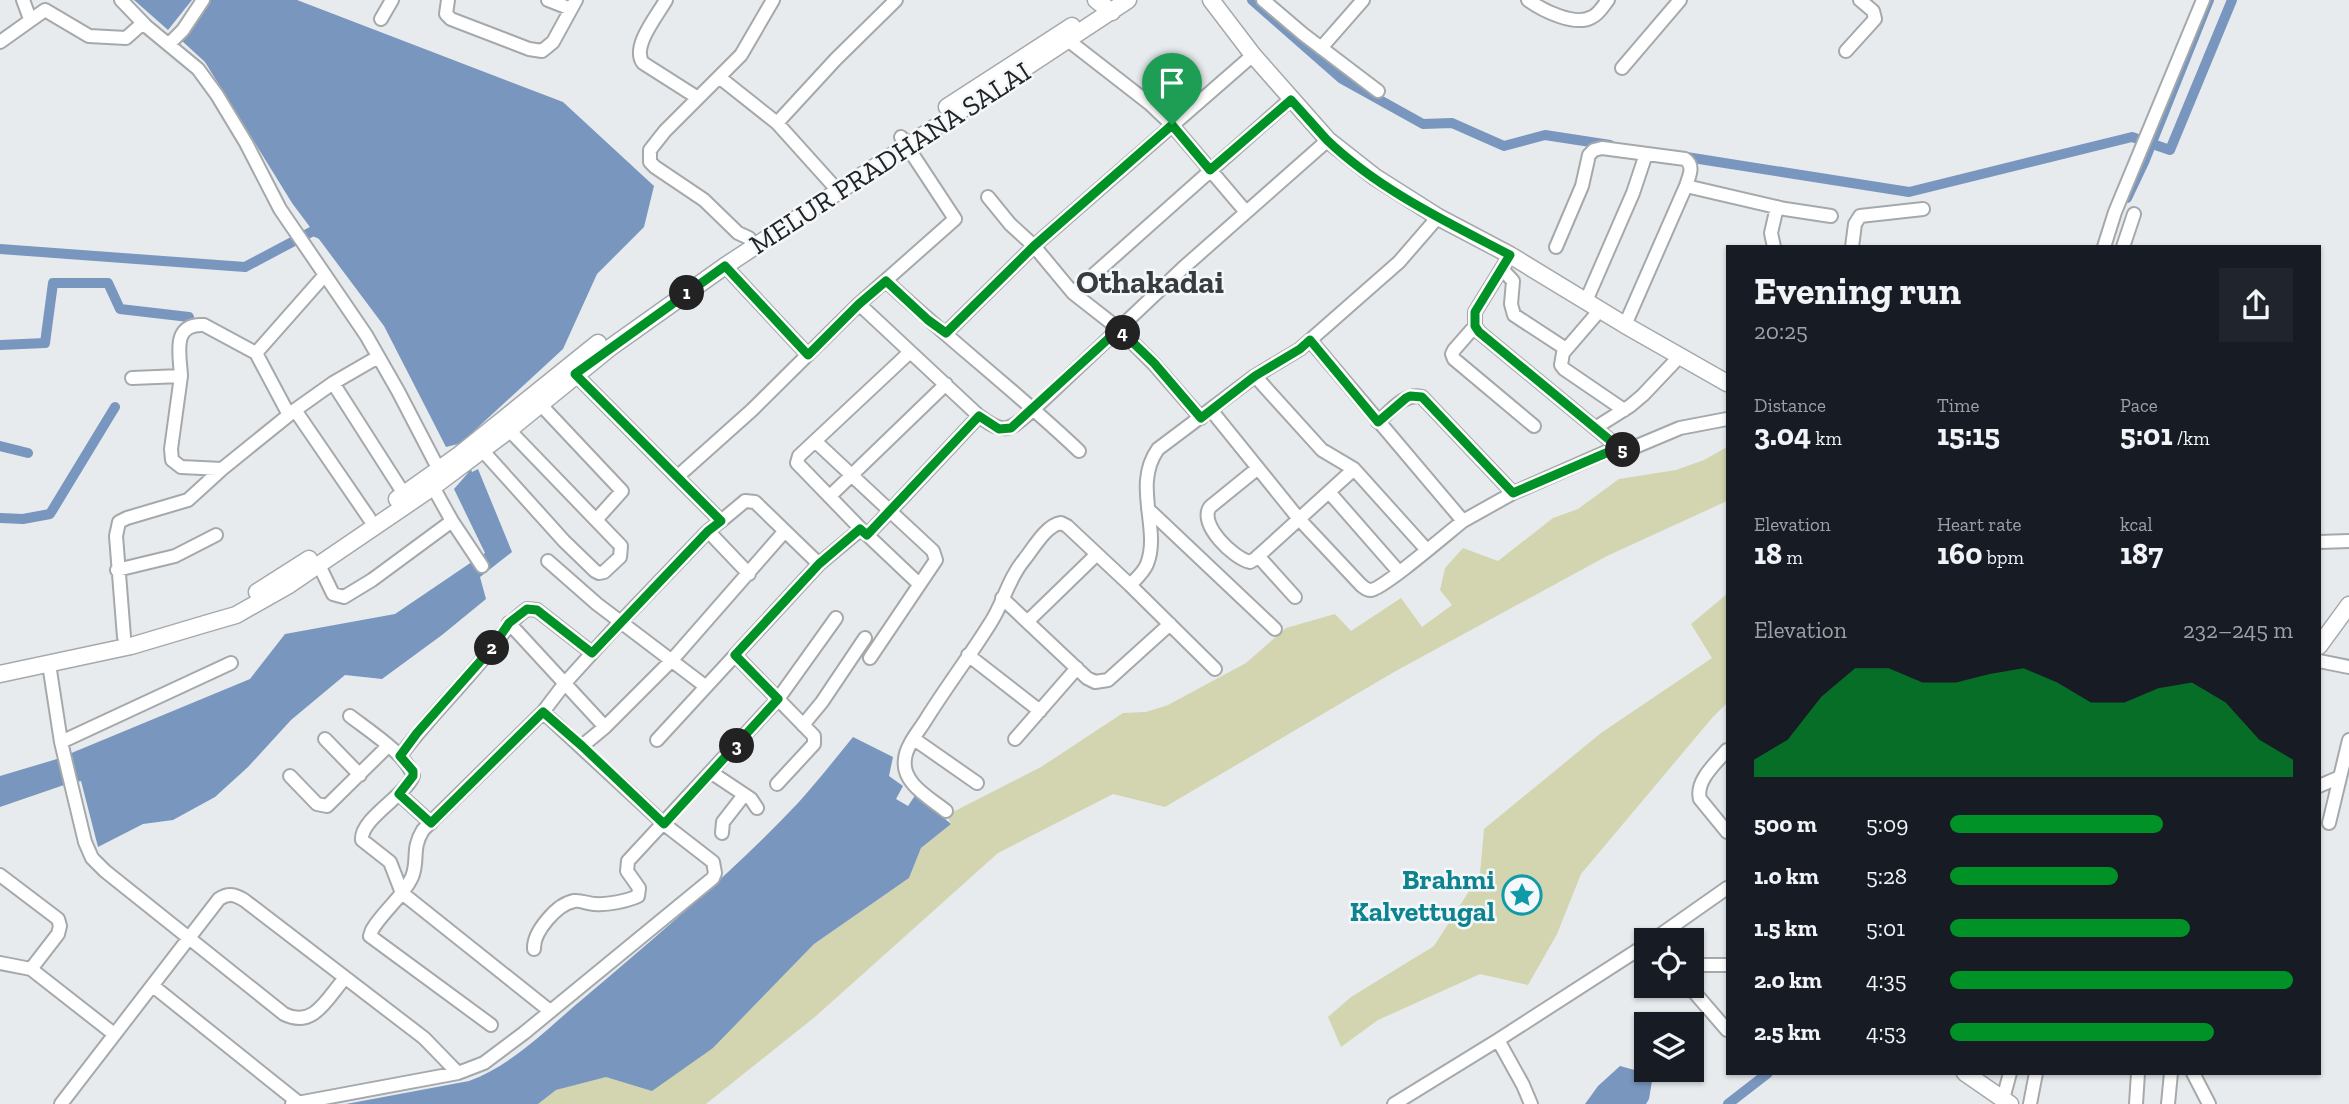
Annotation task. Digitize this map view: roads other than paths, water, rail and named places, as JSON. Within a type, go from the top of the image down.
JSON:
[{"type":"main road","name":"MELUR PRADHANA SALAI","points":[[0,664],[124,637],[235,604],[292,570],[438,468],[468,456],[509,430],[540,404],[571,370],[1106,4],[1128,0]]},
{"type":"main road","points":[[1211,0],[1253,55],[1328,140],[1375,177],[1506,262],[1593,306],[1726,382]]},
{"type":"main road","name":"MELUR PRADHANA SALAI","points":[[0,674],[131,646],[236,615],[278,592],[433,487],[649,306],[831,183],[1069,41],[1106,4]]},
{"type":"main road","points":[[2321,643],[2349,605]]},
{"type":"main road","points":[[1968,1075],[2007,1102]]},
{"type":"street","points":[[23,0],[30,19]]},
{"type":"street","points":[[121,0],[143,23],[198,69],[217,95],[246,143],[280,209],[366,335],[438,468]]},
{"type":"street","points":[[169,44],[183,30],[203,0]]},
{"type":"street","points":[[381,19],[392,0]]},
{"type":"street","points":[[448,0],[445,9],[451,19],[535,50],[548,48],[573,5],[548,0]]},
{"type":"street","points":[[666,0],[639,46],[639,57],[643,63],[698,98]]},
{"type":"street","points":[[749,238],[738,233],[704,200],[650,162],[650,150],[665,131],[741,55],[773,0]]},
{"type":"street","points":[[777,123],[895,0]]},
{"type":"street","points":[[1321,48],[1363,0]]},
{"type":"street","points":[[1528,0],[1552,14],[1582,20],[1597,14],[1608,0]]},
{"type":"street","points":[[1622,68],[1680,0]]},
{"type":"street","points":[[1846,51],[1875,19],[1873,11],[1860,0]]},
{"type":"street","points":[[2105,245],[2115,212],[2203,0]]},
{"type":"street","points":[[1271,3],[1321,48],[1378,91]]},
{"type":"street","points":[[0,42],[45,10],[89,36],[117,39],[131,36],[143,23]]},
{"type":"street","points":[[1069,41],[1150,104],[1172,125],[1246,212]]},
{"type":"street","points":[[946,333],[1034,246],[1253,55]]},
{"type":"street","points":[[719,77],[777,123],[831,183]]},
{"type":"street","points":[[1073,293],[1291,100]]},
{"type":"street","points":[[859,304],[979,416],[993,426],[1005,430],[1011,428],[1328,140]]},
{"type":"street","points":[[677,477],[752,411],[859,304],[955,219],[903,141]]},
{"type":"street","points":[[1556,247],[1573,212],[1589,156],[1594,150],[1602,148],[1688,160],[1691,168],[1686,186],[1625,325]]},
{"type":"street","points":[[1624,410],[1564,369],[1561,358],[1593,306],[1646,154]]},
{"type":"street","points":[[1686,186],[1777,207],[1832,216]]},
{"type":"street","points":[[988,197],[1073,293],[1119,329],[1206,414],[1258,468],[1299,519],[1365,588],[1375,589],[1463,521],[1513,493],[1606,453],[1623,451],[1680,428],[1726,419]]},
{"type":"street","points":[[1774,245],[1771,233],[1777,207]]},
{"type":"street","points":[[1852,245],[1855,224],[1860,216],[1923,209]]},
{"type":"street","points":[[2124,245],[2134,214]]},
{"type":"street","points":[[1130,585],[1141,574],[1148,561],[1147,484],[1151,458],[1158,449],[1255,376],[1300,349],[1399,262],[1438,217]]},
{"type":"street","points":[[1506,262],[1513,281],[1511,311],[1566,349]]},
{"type":"street","points":[[1506,262],[1475,312],[1475,326],[1623,451]]},
{"type":"street","points":[[725,266],[808,355]]},
{"type":"street","points":[[257,353],[324,276]]},
{"type":"street","points":[[886,281],[1079,451]]},
{"type":"street","points":[[222,469],[181,467],[172,460],[171,449],[181,376],[181,335],[194,324],[204,325],[257,353],[292,412],[369,518]]},
{"type":"street","points":[[1475,326],[1454,350],[1454,359],[1534,426]]},
{"type":"street","points":[[1310,340],[1463,521]]},
{"type":"street","points":[[910,352],[799,456],[797,463],[919,584]]},
{"type":"street","points":[[124,637],[117,570],[116,536],[119,522],[187,500],[292,412],[333,383],[378,357]]},
{"type":"street","points":[[1595,428],[1643,395],[1679,357]]},
{"type":"street","points":[[571,370],[721,521]]},
{"type":"street","points":[[132,378],[181,376]]},
{"type":"street","points":[[1255,376],[1322,450],[1354,469],[1365,479],[1426,549]]},
{"type":"street","points":[[333,383],[404,494]]},
{"type":"street","points":[[830,496],[946,384]]},
{"type":"street","points":[[1378,422],[1406,398],[1422,397],[1513,493]]},
{"type":"street","points":[[540,404],[622,491],[596,520]]},
{"type":"street","points":[[657,740],[819,564],[890,511],[979,416]]},
{"type":"street","points":[[468,456],[599,573],[604,572],[620,557],[621,546],[509,430]]},
{"type":"street","points":[[815,441],[936,556],[935,564],[870,658]]},
{"type":"street","points":[[1258,468],[1210,507],[1206,514],[1206,520],[1213,531],[1237,558],[1250,562],[1354,469]]},
{"type":"street","points":[[433,487],[452,522],[482,566]]},
{"type":"street","points":[[1329,492],[1399,572]]},
{"type":"street","points":[[491,1025],[370,936],[375,925],[412,878],[417,839],[543,712],[592,653],[708,531],[740,504],[750,500],[755,502],[819,564]]},
{"type":"street","points":[[1148,509],[1275,629]]},
{"type":"street","points":[[319,565],[333,594],[344,597],[452,522]]},
{"type":"street","points":[[946,811],[911,782],[904,759],[914,739],[991,622],[1017,568],[1055,524],[1067,526],[1215,669]]},
{"type":"street","points":[[708,531],[749,574]]},
{"type":"street","points":[[582,746],[605,727],[671,660],[785,532]]},
{"type":"street","points":[[117,570],[175,556],[216,535]]},
{"type":"street","points":[[2321,542],[2349,541]]},
{"type":"street","points":[[1028,621],[1096,555]]},
{"type":"street","points":[[1258,556],[1295,597]]},
{"type":"street","points":[[548,561],[621,622],[705,686]]},
{"type":"street","points":[[1002,598],[1095,682],[1108,680],[1170,624]]},
{"type":"street","points":[[400,756],[492,648],[509,623],[527,609],[537,610],[592,653]]},
{"type":"street","points":[[534,949],[541,927],[570,902],[604,904],[638,896],[639,888],[626,871],[628,861],[778,699],[836,618]]},
{"type":"street","points":[[509,623],[605,727]]},
{"type":"street","points":[[803,725],[822,702],[865,638]]},
{"type":"street","points":[[735,655],[814,736],[814,744],[777,783]]},
{"type":"street","points":[[968,655],[1040,711]]},
{"type":"street","points":[[2321,661],[2349,667]]},
{"type":"street","points":[[63,748],[231,663]]},
{"type":"street","points":[[49,664],[63,748],[85,842],[92,858],[293,1019],[313,1016],[345,978]]},
{"type":"street","points":[[1015,739],[1077,668]]},
{"type":"street","points":[[153,986],[295,1103],[458,1073],[484,1063],[713,878],[715,873],[713,862],[664,824],[543,712]]},
{"type":"street","points":[[350,716],[400,756],[413,771],[413,776],[399,794],[361,834],[365,844],[390,862],[401,893],[550,1011]]},
{"type":"street","points":[[325,739],[360,775]]},
{"type":"street","points":[[914,739],[977,783]]},
{"type":"street","points":[[2329,822],[2349,740]]},
{"type":"street","points":[[290,776],[317,804],[332,804],[388,746]]},
{"type":"street","points":[[1723,765],[1702,781],[1698,794],[1726,831]]},
{"type":"street","points":[[712,773],[755,803],[757,808]]},
{"type":"street","points":[[2321,785],[2340,777]]},
{"type":"street","points":[[399,794],[431,823]]},
{"type":"street","points":[[722,833],[723,822],[744,795]]},
{"type":"street","points":[[0,875],[58,919],[58,934],[31,970]]},
{"type":"street","points":[[1670,928],[1726,889]]},
{"type":"street","points":[[61,1104],[219,899],[226,894],[234,895],[424,1038],[458,1073]]},
{"type":"street","points":[[1394,1104],[1634,952]]},
{"type":"street","points":[[0,963],[31,970],[114,1034]]},
{"type":"street","points":[[1704,965],[1726,965]]},
{"type":"street","points":[[1699,998],[1726,1029]]},
{"type":"street","points":[[1498,1040],[1531,1104]]},
{"type":"street","points":[[2007,1102],[2010,1075]]},
{"type":"street","points":[[2030,1104],[2036,1075]]},
{"type":"street","points":[[2136,1104],[2138,1075]]},
{"type":"street","points":[[2168,1104],[2171,1075]]},
{"type":"street","points":[[2194,1075],[2208,1104]]},
{"type":"water","points":[[134,0],[192,0],[168,30]]},
{"type":"water","points":[[206,0],[297,0],[563,102],[654,186],[644,227],[597,274],[563,349],[461,443],[472,472],[478,469],[512,552],[480,577],[486,599],[382,679],[345,675],[291,720],[248,767],[215,797],[173,820],[143,824],[98,847],[81,781],[0,807],[0,776],[57,759],[250,679],[285,634],[395,614],[485,553],[454,489],[468,473],[458,444],[446,447],[384,326],[292,203],[205,62],[181,40]]},
{"type":"water","points":[[853,737],[893,757],[889,776],[903,786],[896,799],[908,806],[916,794],[951,824],[921,848],[909,878],[814,944],[713,1048],[652,1091],[606,1077],[556,1090],[538,1104],[346,1104],[469,1081],[516,1055],[721,879],[798,803]]},
{"type":"water","points":[[1620,1066],[1634,1070],[1634,1082],[1652,1082],[1646,1104],[1585,1104],[1598,1086]]},
{"type":"waterway","points":[[1252,0],[1342,79],[1423,124],[1452,123],[1504,146],[1545,135],[1610,145]]},
{"type":"waterway","points":[[2127,198],[2209,0]]},
{"type":"waterway","points":[[1680,156],[1909,192],[2132,137],[2170,150],[2232,0]]},
{"type":"waterway","points":[[0,249],[245,267],[313,231],[325,236]]},
{"type":"waterway","points":[[0,345],[45,343],[53,283],[108,283],[120,309],[189,317]]},
{"type":"waterway","points":[[0,518],[23,519],[50,514],[115,407]]},
{"type":"waterway","points":[[0,446],[28,453]]},
{"type":"waterway","points":[[1728,1104],[1765,1075]]},
{"type":"place","name":"Brahmi Kalvettugal","points":[[1522,895]]},
{"type":"district","name":"Othakadai","points":[[1150,282]]}]
